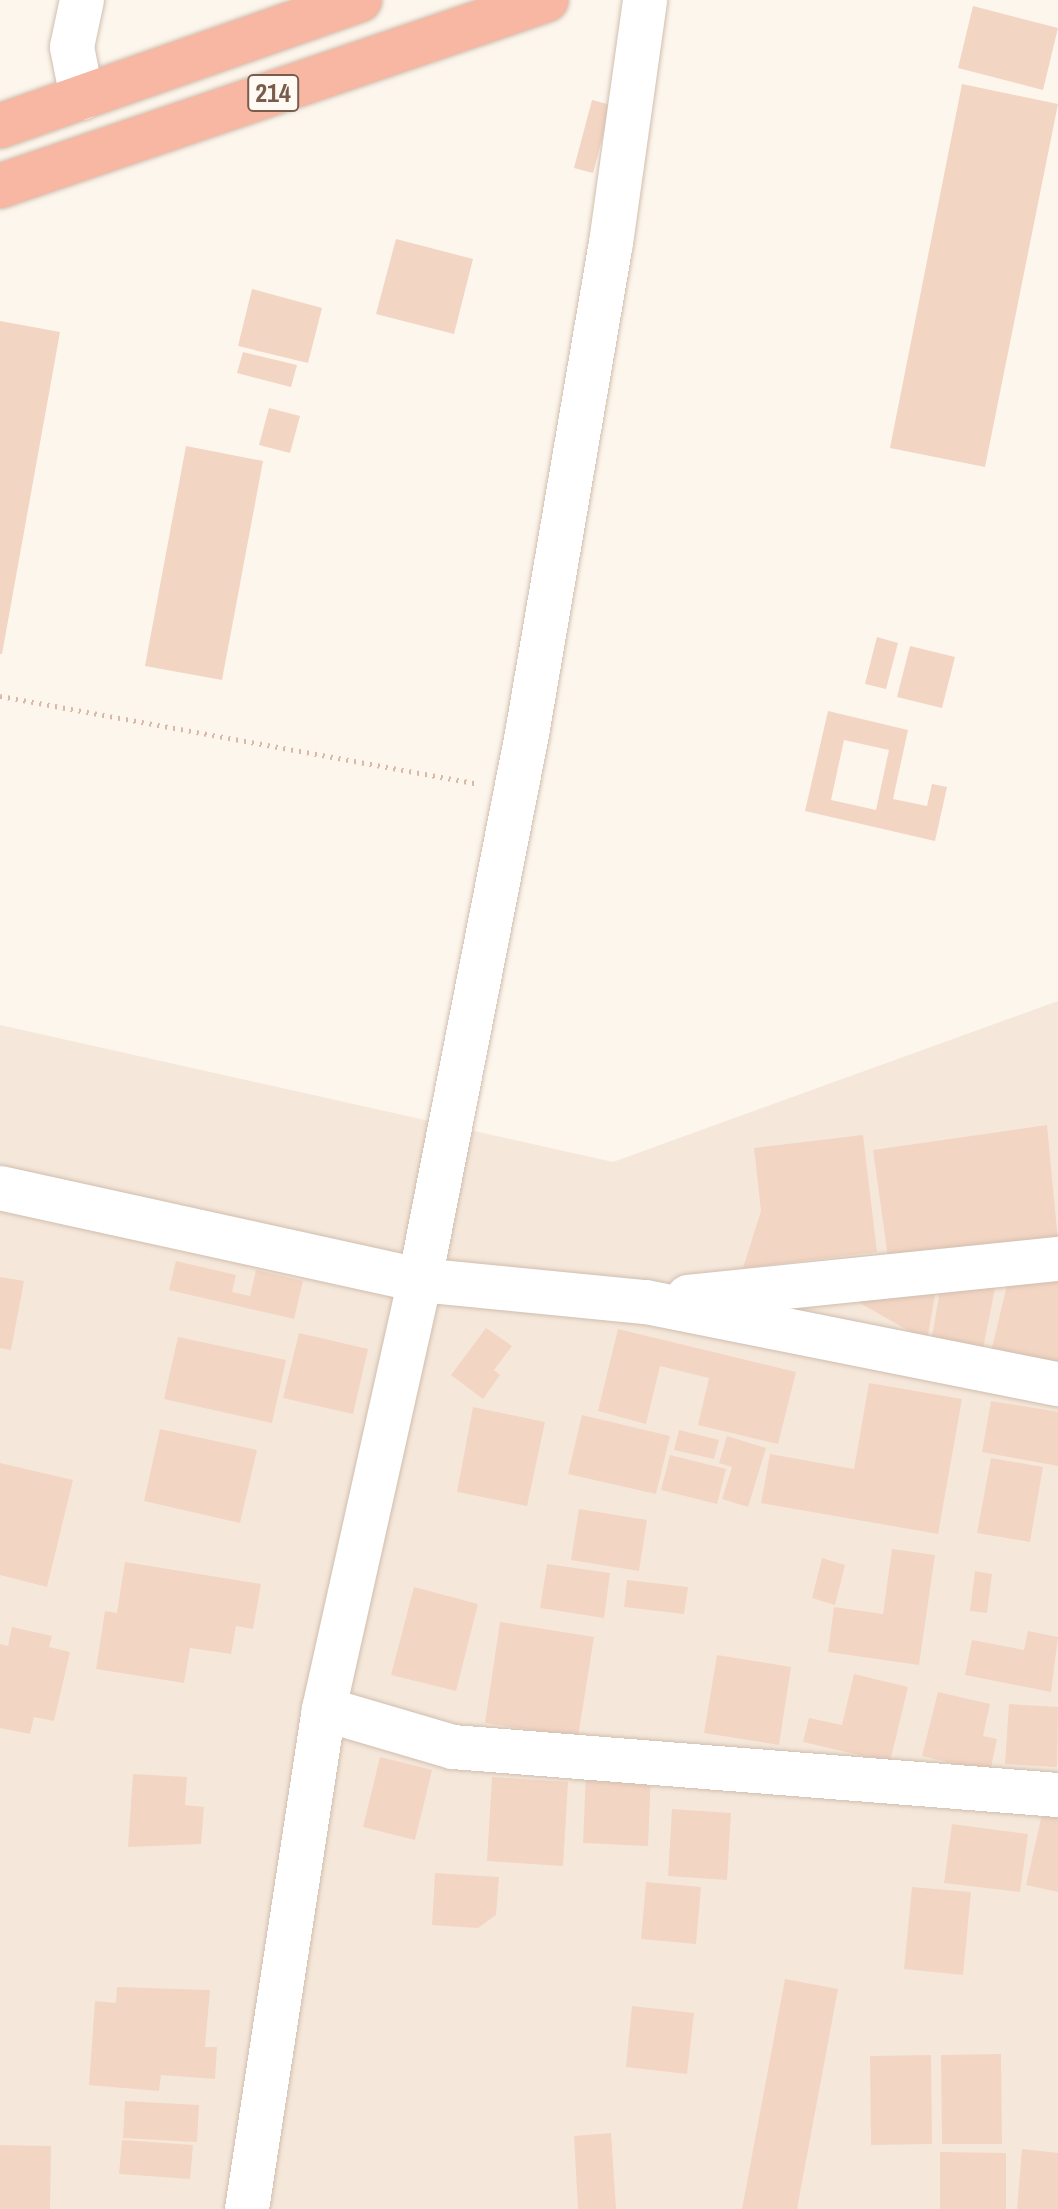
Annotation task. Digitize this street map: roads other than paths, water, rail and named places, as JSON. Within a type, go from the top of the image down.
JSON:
[{"type":"highway","name":"214","points":[[0,126],[360,0]]},
{"type":"highway","name":"214","points":[[0,186],[546,0]]},
{"type":"street","points":[[82,0],[72,47],[82,98]]},
{"type":"street","points":[[247,2209],[324,1709],[420,1280],[514,791],[611,243],[645,0]]},
{"type":"street","points":[[0,1188],[420,1280],[646,1302],[1058,1384]]},
{"type":"street","points":[[646,1302],[1058,1259]]},
{"type":"street","points":[[324,1709],[453,1747],[1058,1795]]}]
